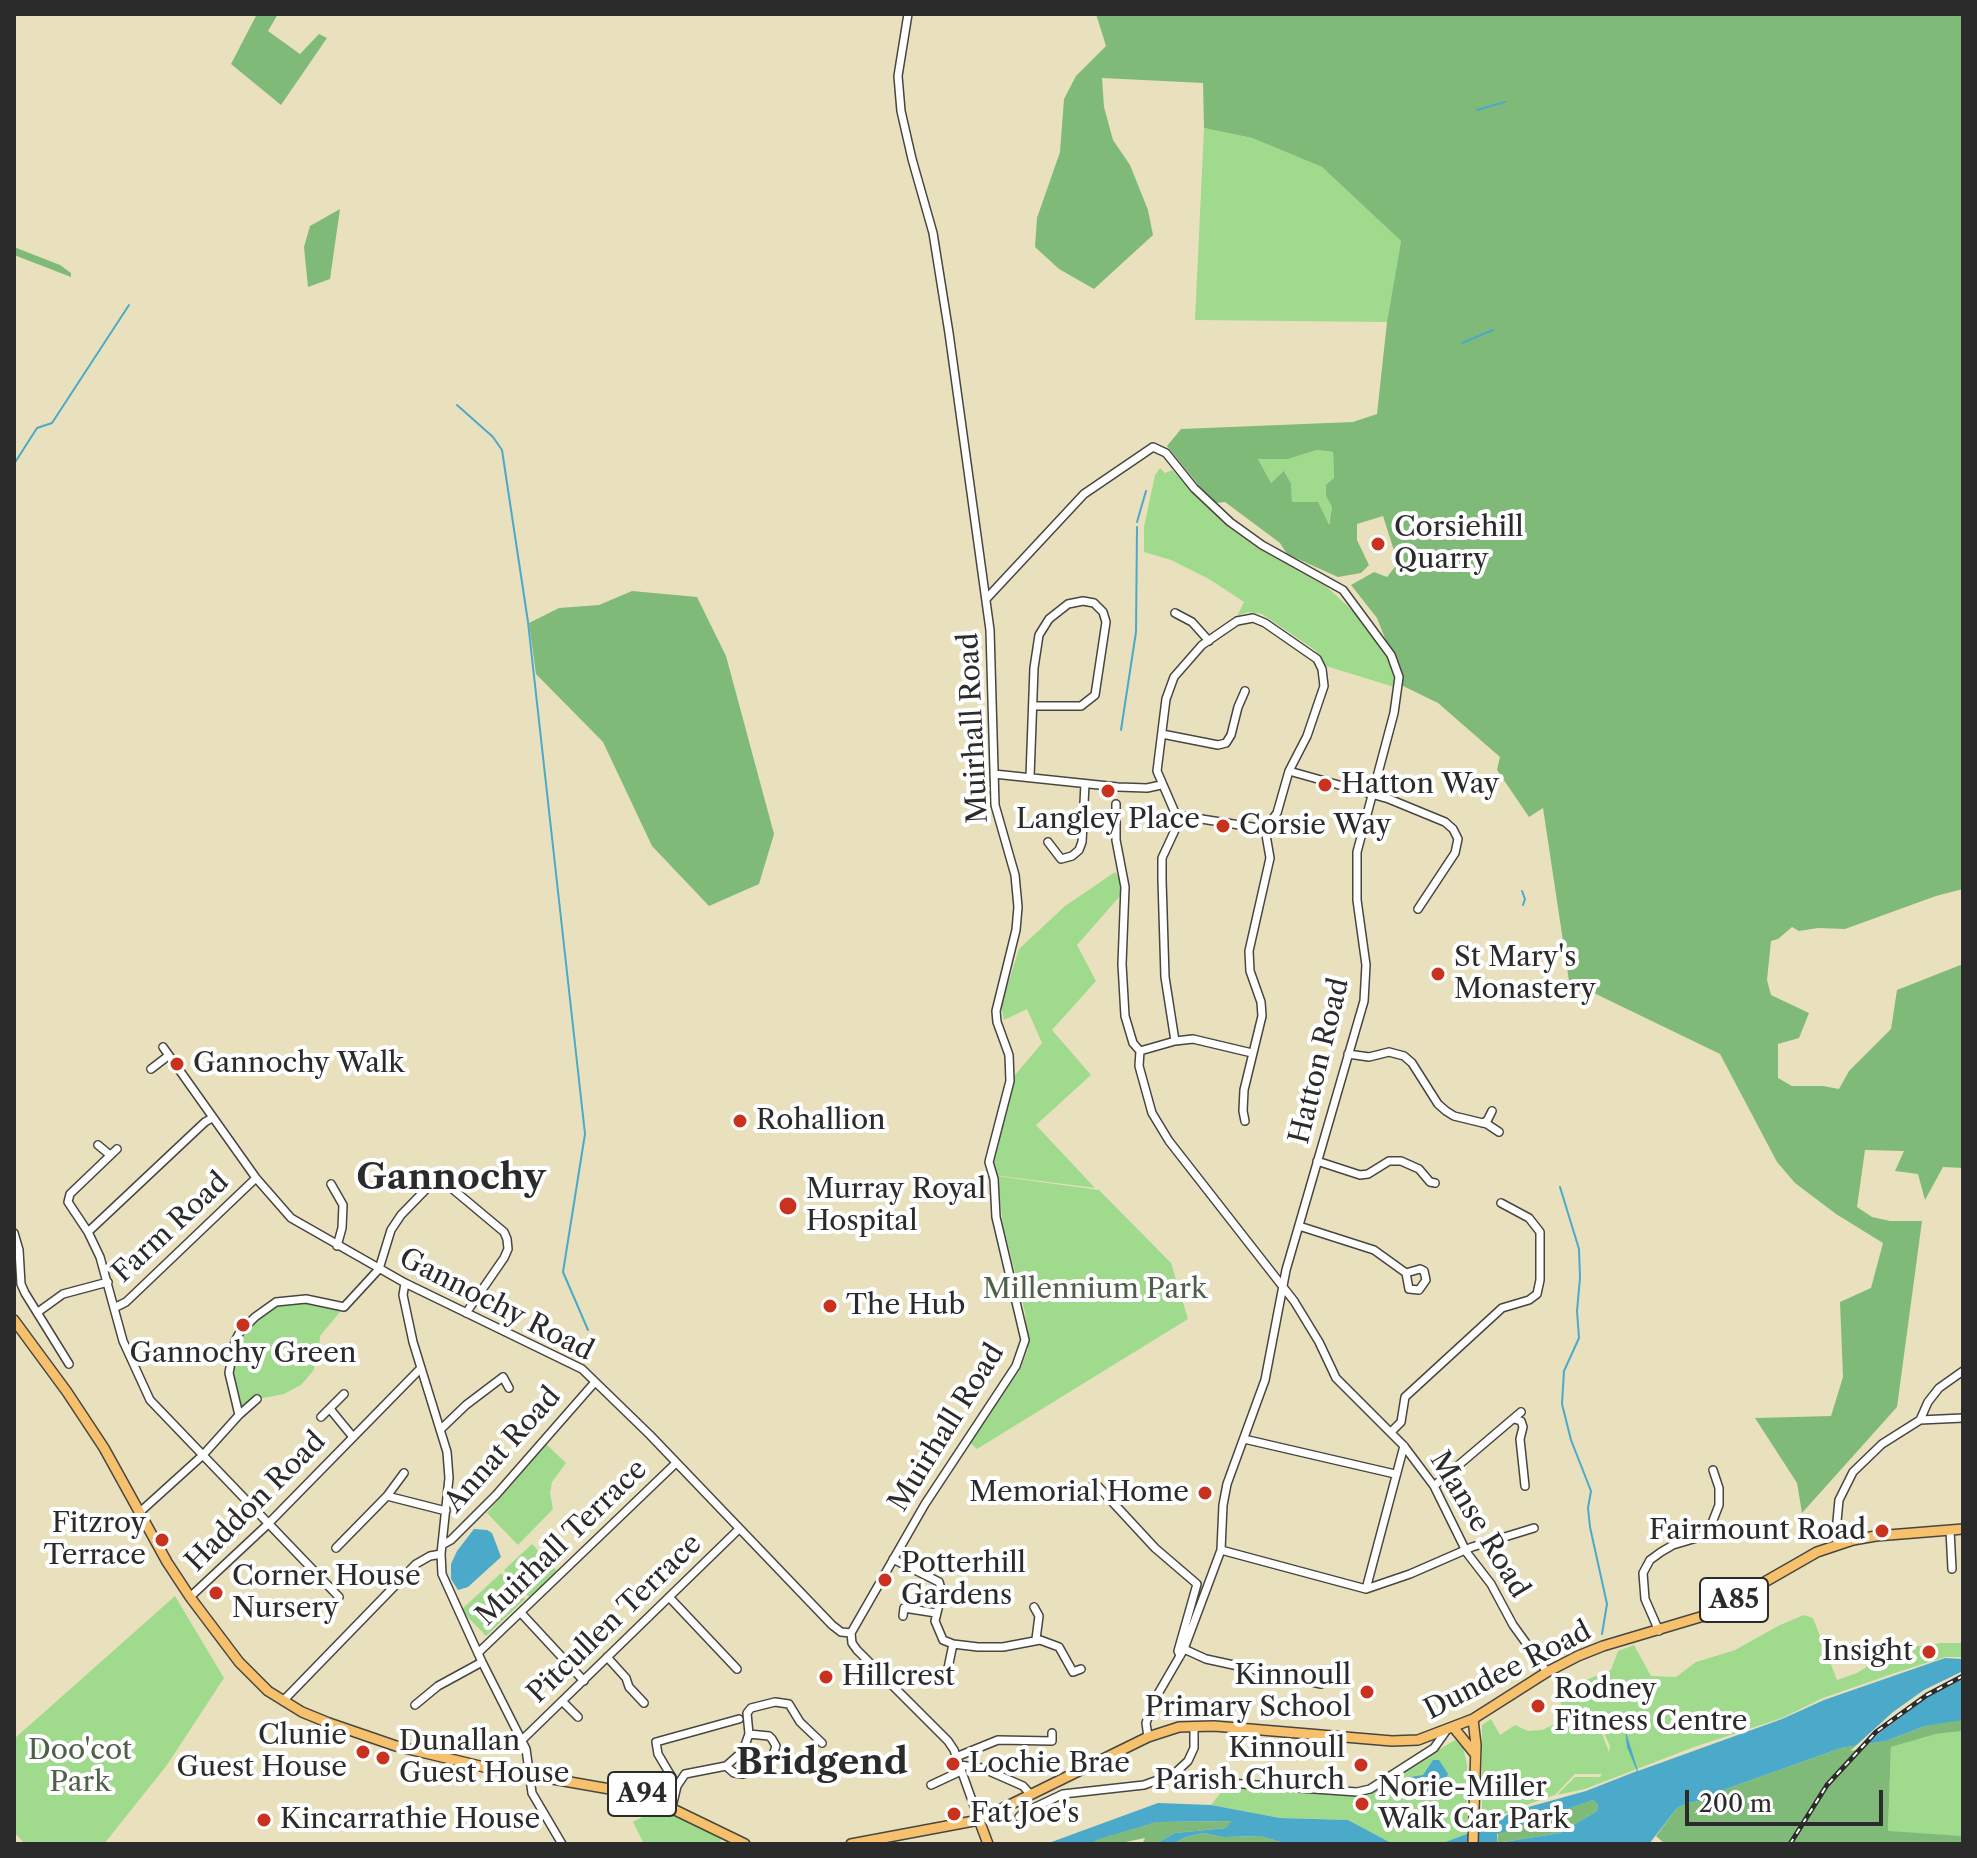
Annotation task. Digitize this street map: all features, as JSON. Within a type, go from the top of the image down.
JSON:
[{"type":"main road","name":"A94","points":[[14,1320],[104,1448],[190,1597],[231,1652],[268,1691],[283,1701],[360,1735],[426,1754],[644,1795],[745,1844]]},
{"type":"main road","name":"Dundee Road","points":[[1148,1737],[1179,1727],[1194,1726],[1418,1740],[1473,1719],[1547,1672],[1603,1646],[1707,1615],[1806,1558],[1837,1544],[1876,1536],[1963,1529]]},
{"type":"main road","points":[[1473,1719],[1473,1844]]},
{"type":"main road","points":[[1450,1730],[1475,1754]]},
{"type":"main road","name":"A85","points":[[979,1820],[1148,1737]]},
{"type":"main road","points":[[851,1844],[979,1820],[988,1843]]},
{"type":"street","name":"Muirhall Road","points":[[851,1633],[961,1447],[1016,1366],[1025,1340],[999,1230],[989,1162],[1010,1081],[1009,1055],[996,1011],[1016,930],[1018,907],[1015,875],[997,820],[993,663],[984,574],[933,233],[901,111],[898,76],[908,14]]},
{"type":"street","name":"Hatton Road","points":[[987,598],[1084,494],[1149,448],[1162,449],[1194,488],[1230,522],[1262,545],[1343,590],[1391,655],[1399,677],[1398,692],[1357,852],[1355,876],[1366,980],[1364,1001],[1299,1226],[1265,1380],[1225,1494],[1221,1550],[1182,1652]]},
{"type":"street","points":[[1030,777],[1035,650],[1043,626],[1068,604],[1083,601],[1094,603],[1103,612],[1106,622],[1095,695],[1081,706],[1033,706]]},
{"type":"street","points":[[1175,613],[1192,622],[1209,641]]},
{"type":"street","points":[[1175,1041],[1165,977],[1162,858],[1175,830],[1176,815],[1161,785],[1157,768],[1166,699],[1172,680],[1194,653],[1237,621],[1253,618],[1309,652],[1320,664],[1324,686],[1307,736],[1289,771],[1277,813],[1265,829],[1270,858],[1249,951],[1250,971],[1262,1011],[1257,1046],[1252,1053],[1244,1090],[1245,1121]]},
{"type":"street","points":[[1162,734],[1218,745],[1226,743],[1245,691]]},
{"type":"street","points":[[1289,771],[1371,793],[1445,822],[1453,829],[1458,839],[1451,864],[1418,909]]},
{"type":"street","points":[[994,774],[1136,788],[1161,785]]},
{"type":"street","points":[[1048,842],[1061,859],[1079,850],[1085,784]]},
{"type":"street","name":"Manse Road","points":[[1116,804],[1116,840],[1125,887],[1123,997],[1129,1033],[1140,1051],[1138,1058],[1145,1091],[1160,1127],[1294,1301],[1336,1378],[1404,1446],[1434,1486],[1465,1550],[1491,1584],[1509,1619],[1547,1672]]},
{"type":"street","points":[[1176,815],[1265,829]]},
{"type":"street","points":[[1140,1051],[1175,1041],[1201,1040],[1252,1053]]},
{"type":"street","name":"Gannochy Road","points":[[163,1047],[256,1178],[291,1218],[405,1283],[582,1369],[832,1625],[841,1632],[851,1633]]},
{"type":"street","points":[[1348,1054],[1369,1057],[1389,1052],[1404,1056],[1446,1111],[1499,1132]]},
{"type":"street","points":[[151,1069],[168,1056]]},
{"type":"street","points":[[1482,1123],[1487,1121],[1492,1111]]},
{"type":"street","points":[[88,1232],[212,1118]]},
{"type":"street","points":[[98,1145],[110,1155]]},
{"type":"street","points":[[117,1149],[68,1197],[68,1202],[88,1232],[108,1282],[123,1341],[150,1400],[339,1597]]},
{"type":"street","points":[[1317,1161],[1360,1175],[1396,1160],[1419,1169],[1430,1182],[1435,1183]]},
{"type":"street","name":"Farm Road","points":[[114,1308],[126,1302],[256,1178]]},
{"type":"street","points":[[239,1415],[229,1373],[235,1341],[240,1332],[276,1302],[306,1299],[344,1307],[379,1269],[391,1230],[401,1215],[434,1181],[443,1181],[504,1232],[507,1239],[508,1249],[504,1258],[466,1313]]},
{"type":"street","points":[[331,1184],[343,1205],[337,1246]]},
{"type":"street","points":[[1391,1432],[1401,1422],[1405,1397],[1502,1308],[1529,1300],[1537,1294],[1540,1232],[1529,1218],[1501,1203]]},
{"type":"street","points":[[1299,1226],[1368,1247],[1406,1273]]},
{"type":"street","points":[[14,1233],[19,1250],[21,1284],[69,1364]]},
{"type":"street","points":[[38,1312],[63,1294],[108,1282]]},
{"type":"street","points":[[405,1283],[403,1295],[407,1318],[447,1452],[449,1478],[441,1549],[442,1574],[526,1749],[532,1793],[562,1844]]},
{"type":"street","name":"Haddon Road","points":[[190,1597],[267,1525],[421,1368]]},
{"type":"street","points":[[1920,1420],[1939,1388],[1963,1371]]},
{"type":"street","points":[[441,1429],[503,1377],[509,1388]]},
{"type":"street","name":"Annat Road","points":[[283,1701],[416,1564],[441,1549],[496,1495],[595,1382]]},
{"type":"street","name":"Haddon Road","points":[[321,1417],[344,1394]]},
{"type":"street","points":[[140,1512],[203,1455],[257,1399]]},
{"type":"street","name":"Haddon Road","points":[[330,1409],[353,1437]]},
{"type":"street","points":[[1434,1486],[1521,1412]]},
{"type":"street","points":[[1512,1420],[1517,1418],[1523,1427],[1520,1439],[1525,1486]]},
{"type":"street","points":[[1837,1544],[1839,1500],[1848,1480],[1882,1444],[1920,1420],[1963,1418]]},
{"type":"street","points":[[1244,1439],[1395,1474]]},
{"type":"street","points":[[1366,1589],[1404,1446]]},
{"type":"street","name":"Muirhall Terrace","points":[[478,1653],[676,1463]]},
{"type":"street","points":[[1659,1631],[1645,1599],[1643,1573],[1650,1560],[1661,1552],[1700,1537],[1710,1528],[1719,1505],[1719,1488],[1713,1470]]},
{"type":"street","points":[[336,1548],[387,1496],[404,1473]]},
{"type":"street","points":[[1093,1481],[1155,1548],[1197,1584],[1178,1651],[1321,1684]]},
{"type":"street","points":[[387,1496],[446,1511]]},
{"type":"street","points":[[1221,1550],[1366,1589],[1465,1550],[1534,1528]]},
{"type":"street","name":"Pitcullen Terrace","points":[[522,1740],[739,1529]]},
{"type":"street","points":[[1950,1530],[1952,1569]]},
{"type":"street","points":[[893,1559],[939,1582],[942,1592],[936,1613],[937,1630],[943,1640],[965,1647],[1003,1647],[1036,1639],[1059,1647],[1073,1672],[1081,1669]]},
{"type":"street","points":[[669,1597],[737,1669]]},
{"type":"street","points":[[1034,1607],[1039,1616],[1036,1639]]},
{"type":"street","points":[[903,1616],[904,1608],[936,1613]]},
{"type":"street","points":[[521,1613],[584,1681]]},
{"type":"street","points":[[851,1633],[853,1646],[948,1741],[979,1820]]},
{"type":"street","points":[[940,1677],[946,1678],[953,1644]]},
{"type":"street","points":[[1148,1737],[1146,1723],[1155,1699],[1182,1652]]},
{"type":"street","points":[[607,1657],[644,1703]]},
{"type":"street","points":[[415,1705],[438,1686],[482,1662]]},
{"type":"street","points":[[562,1701],[578,1717]]},
{"type":"street","points":[[672,1807],[677,1786],[687,1773],[726,1766],[743,1751],[749,1734],[748,1710],[784,1702],[822,1743]]},
{"type":"street","points":[[677,1786],[658,1754],[656,1742],[739,1719]]},
{"type":"street","points":[[1019,1817],[1063,1794],[1144,1785],[1174,1774],[1188,1761],[1194,1748],[1194,1726]]},
{"type":"street","points":[[1214,1782],[1357,1792],[1370,1789],[1434,1748],[1450,1730]]},
{"type":"street","points":[[931,1785],[998,1740],[1052,1741],[1052,1733]]},
{"type":"street","points":[[726,1766],[732,1772],[743,1774],[760,1769],[771,1761],[776,1746],[772,1739],[749,1734]]},
{"type":"street","points":[[959,1764],[982,1768],[1027,1788],[1031,1795]]},
{"type":"green space","points":[[257,14],[278,14],[268,31],[300,54],[319,34],[327,38],[281,105],[231,64]]},
{"type":"green space","points":[[1096,14],[1963,14],[1963,889],[1845,929],[1799,931],[1792,927],[1771,941],[1767,980],[1771,995],[1809,1013],[1799,1038],[1778,1044],[1778,1078],[1792,1086],[1839,1089],[1849,1071],[1891,1029],[1897,990],[1963,964],[1963,1168],[1943,1167],[1925,1200],[1918,1174],[1895,1171],[1904,1151],[1865,1150],[1857,1207],[1872,1217],[1890,1221],[1922,1221],[1897,1407],[1802,1513],[1797,1483],[1755,1418],[1831,1416],[1843,1377],[1840,1302],[1871,1288],[1883,1243],[1836,1214],[1795,1183],[1777,1162],[1720,1054],[1569,981],[1543,808],[1529,817],[1497,770],[1500,757],[1438,703],[1399,684],[1397,669],[1377,618],[1351,585],[1374,572],[1387,577],[1398,563],[1383,516],[1357,524],[1357,540],[1369,565],[1361,573],[1338,577],[1287,554],[1280,543],[1225,502],[1216,503],[1167,446],[1181,429],[1353,422],[1377,414],[1387,322],[1401,241],[1322,167],[1252,138],[1204,128],[1203,83],[1102,78],[1104,107],[1113,140],[1130,165],[1148,210],[1153,235],[1094,289],[1059,269],[1035,247],[1037,218],[1060,152],[1064,99],[1076,76],[1106,46]],"holes":[[[1317,450],[1333,452],[1334,478],[1326,485],[1326,496],[1332,507],[1329,525],[1318,502],[1292,502],[1291,483],[1284,471],[1271,483],[1258,459],[1288,459]]]},
{"type":"green space","points":[[1204,128],[1252,138],[1322,167],[1401,241],[1387,322],[1195,320]]},
{"type":"green space","points":[[340,209],[330,279],[308,287],[304,247],[310,226]]},
{"type":"green space","points":[[14,247],[60,265],[71,273],[71,277],[14,255]]},
{"type":"green space","points":[[1317,450],[1333,452],[1334,479],[1326,496],[1332,507],[1328,527],[1292,502],[1291,483],[1285,472],[1271,483],[1258,459],[1288,459]]},
{"type":"green space","points":[[1160,468],[1165,473],[1172,470],[1226,525],[1256,547],[1327,587],[1355,613],[1391,664],[1394,687],[1326,666],[1315,650],[1262,614],[1248,612],[1237,616],[1244,602],[1209,579],[1171,560],[1144,552],[1144,527],[1155,475]]},
{"type":"green space","points":[[632,591],[697,597],[726,656],[774,834],[759,884],[709,906],[652,846],[603,742],[536,674],[529,623],[559,608],[599,605]]},
{"type":"green space","points":[[1115,872],[1121,880],[1121,895],[1077,945],[1096,981],[1052,1030],[1091,1075],[1036,1125],[1095,1188],[993,1175],[989,1162],[1010,1081],[1042,1043],[1027,1009],[1004,1020],[1001,1006],[1019,949],[1065,906]]},
{"type":"green space","name":"Millennium Park","points":[[997,1176],[1099,1190],[1171,1263],[1188,1319],[977,1449],[970,1443],[1021,1368],[1028,1349],[1025,1312],[1003,1225]]},
{"type":"green space","points":[[306,1299],[344,1307],[320,1336],[319,1354],[313,1371],[301,1385],[284,1394],[257,1399],[239,1415],[229,1373],[235,1341],[276,1302]]},
{"type":"green space","points":[[546,1444],[566,1463],[552,1482],[550,1493],[553,1509],[518,1545],[487,1513]]},
{"type":"green space","points":[[532,1544],[557,1571],[529,1597],[504,1570]]},
{"type":"green space","points":[[501,1573],[525,1599],[486,1636],[461,1610]]},
{"type":"green space","name":"Doo'cot Park","points":[[175,1596],[224,1678],[167,1765],[104,1844],[25,1844],[14,1832],[14,1739]]},
{"type":"green space","points":[[1804,1615],[1813,1618],[1837,1680],[1857,1673],[1895,1649],[1963,1643],[1963,1657],[1945,1657],[1895,1673],[1823,1698],[1782,1718],[1694,1747],[1585,1789],[1557,1795],[1575,1777],[1600,1777],[1602,1774],[1575,1774],[1555,1795],[1514,1809],[1482,1827],[1482,1725],[1491,1719],[1500,1735],[1515,1725],[1528,1731],[1542,1730],[1583,1715],[1599,1726],[1609,1752],[1610,1746],[1600,1725],[1591,1716],[1584,1713],[1566,1716],[1556,1692],[1611,1670],[1618,1651],[1634,1645],[1651,1676],[1676,1677],[1696,1662],[1735,1650]]},
{"type":"green space","points":[[1963,1720],[1963,1731],[1936,1734],[1891,1747],[1888,1831],[1963,1836],[1963,1844],[1665,1844],[1656,1836],[1677,1808],[1688,1803],[1711,1799],[1726,1789],[1841,1748],[1886,1741],[1925,1726]]},
{"type":"green space","points":[[1963,1731],[1963,1836],[1888,1832],[1891,1747],[1936,1734]]},
{"type":"green space","points":[[1455,1740],[1463,1747],[1467,1765],[1467,1835],[1440,1844],[1393,1844],[1348,1820],[1280,1818],[1211,1805],[1225,1787],[1366,1794]]},
{"type":"green space","points":[[1593,1800],[1598,1805],[1597,1811],[1560,1833],[1497,1843],[1498,1833]]},
{"type":"green space","points":[[661,1807],[721,1838],[720,1844],[644,1844],[633,1822]]},
{"type":"green space","points":[[1234,1821],[1226,1828],[1175,1833],[1155,1844],[1142,1844],[1145,1838],[1116,1844],[1091,1844],[1095,1840],[1157,1822]]},
{"type":"green space","points":[[1203,1833],[1223,1837],[1260,1836],[1288,1844],[1172,1844]]},
{"type":"water","points":[[474,1529],[492,1533],[501,1557],[468,1587],[458,1590],[451,1579],[451,1564]]},
{"type":"water","points":[[1945,1658],[1963,1659],[1963,1720],[1925,1726],[1886,1741],[1841,1748],[1726,1789],[1711,1799],[1688,1803],[1677,1808],[1649,1844],[1440,1844],[1486,1827],[1514,1811],[1586,1791],[1637,1771],[1627,1747],[1625,1729],[1638,1771],[1782,1719],[1824,1700]],"holes":[[[1593,1800],[1598,1805],[1597,1811],[1560,1833],[1497,1843],[1497,1834]]]},
{"type":"water","points":[[1433,1760],[1439,1760],[1448,1774],[1444,1783],[1424,1794],[1405,1791],[1405,1780],[1423,1775]]},
{"type":"water","points":[[1158,1803],[1211,1805],[1280,1818],[1348,1820],[1393,1844],[1288,1844],[1260,1836],[1223,1837],[1203,1833],[1172,1844],[1155,1844],[1175,1833],[1226,1828],[1232,1821],[1157,1822],[1091,1844],[1046,1844]]},
{"type":"pier","points":[[1963,1671],[1963,1679],[1928,1697],[1863,1749],[1850,1751],[1893,1712],[1924,1690]]},
{"type":"waterway","points":[[1477,110],[1505,102]]},
{"type":"waterway","points":[[14,464],[37,428],[52,423],[129,305]]},
{"type":"waterway","points":[[1462,343],[1493,330]]},
{"type":"waterway","points":[[457,405],[493,437],[502,450],[528,622],[585,1134],[563,1272],[588,1330]]},
{"type":"waterway","points":[[1137,522],[1146,491]]},
{"type":"waterway","points":[[1121,730],[1136,632],[1137,527]]},
{"type":"waterway","points":[[1522,891],[1525,899],[1523,905]]},
{"type":"waterway","points":[[1560,1187],[1579,1249],[1580,1278],[1577,1311],[1579,1338],[1564,1371],[1562,1404],[1571,1440],[1591,1491],[1588,1508],[1590,1527],[1607,1604],[1602,1634]]},
{"type":"railway","points":[[1790,1844],[1827,1785],[1876,1732],[1927,1695],[1963,1676]]},
{"type":"place","name":"Corsiehill Quarry","points":[[1378,544]]},
{"type":"place","name":"Hatton Way","points":[[1325,785]]},
{"type":"place","name":"Langley Place","points":[[1108,791]]},
{"type":"place","name":"Corsie Way","points":[[1223,826]]},
{"type":"place","name":"St Mary's Monastery","points":[[1438,974]]},
{"type":"place","name":"Gannochy Walk","points":[[177,1064]]},
{"type":"place","name":"Rohallion","points":[[740,1121]]},
{"type":"place","name":"Murray Royal Hospital","points":[[788,1206]]},
{"type":"place","name":"The Hub","points":[[830,1306]]},
{"type":"place","name":"Gannochy Green","points":[[243,1325]]},
{"type":"place","name":"Memorial Home","points":[[1205,1493]]},
{"type":"place","name":"Fairmount Road","points":[[1882,1531]]},
{"type":"place","name":"Fitzroy Terrace","points":[[162,1540]]},
{"type":"place","name":"Potterhill Gardens","points":[[885,1580]]},
{"type":"place","name":"Corner House Nursery","points":[[216,1593]]},
{"type":"place","name":"Insight","points":[[1929,1652]]},
{"type":"place","name":"Hillcrest","points":[[826,1677]]},
{"type":"place","name":"Kinnoull Primary School","points":[[1367,1692]]},
{"type":"place","name":"Rodney Fitness Centre","points":[[1538,1706]]},
{"type":"place","name":"Clunie Guest House","points":[[363,1752]]},
{"type":"place","name":"Dunallan Guest House","points":[[383,1758]]},
{"type":"place","name":"Lochie Brae","points":[[953,1764]]},
{"type":"place","name":"Kinnoull Parish Church","points":[[1361,1765]]},
{"type":"place","name":"Norie-Miller Walk Car Park","points":[[1362,1804]]},
{"type":"place","name":"Fat Joe's","points":[[954,1814]]},
{"type":"place","name":"Kincarrathie House","points":[[264,1820]]},
{"type":"district","name":"Gannochy","points":[[451,1179]]},
{"type":"district","name":"Bridgend","points":[[822,1764]]}]
